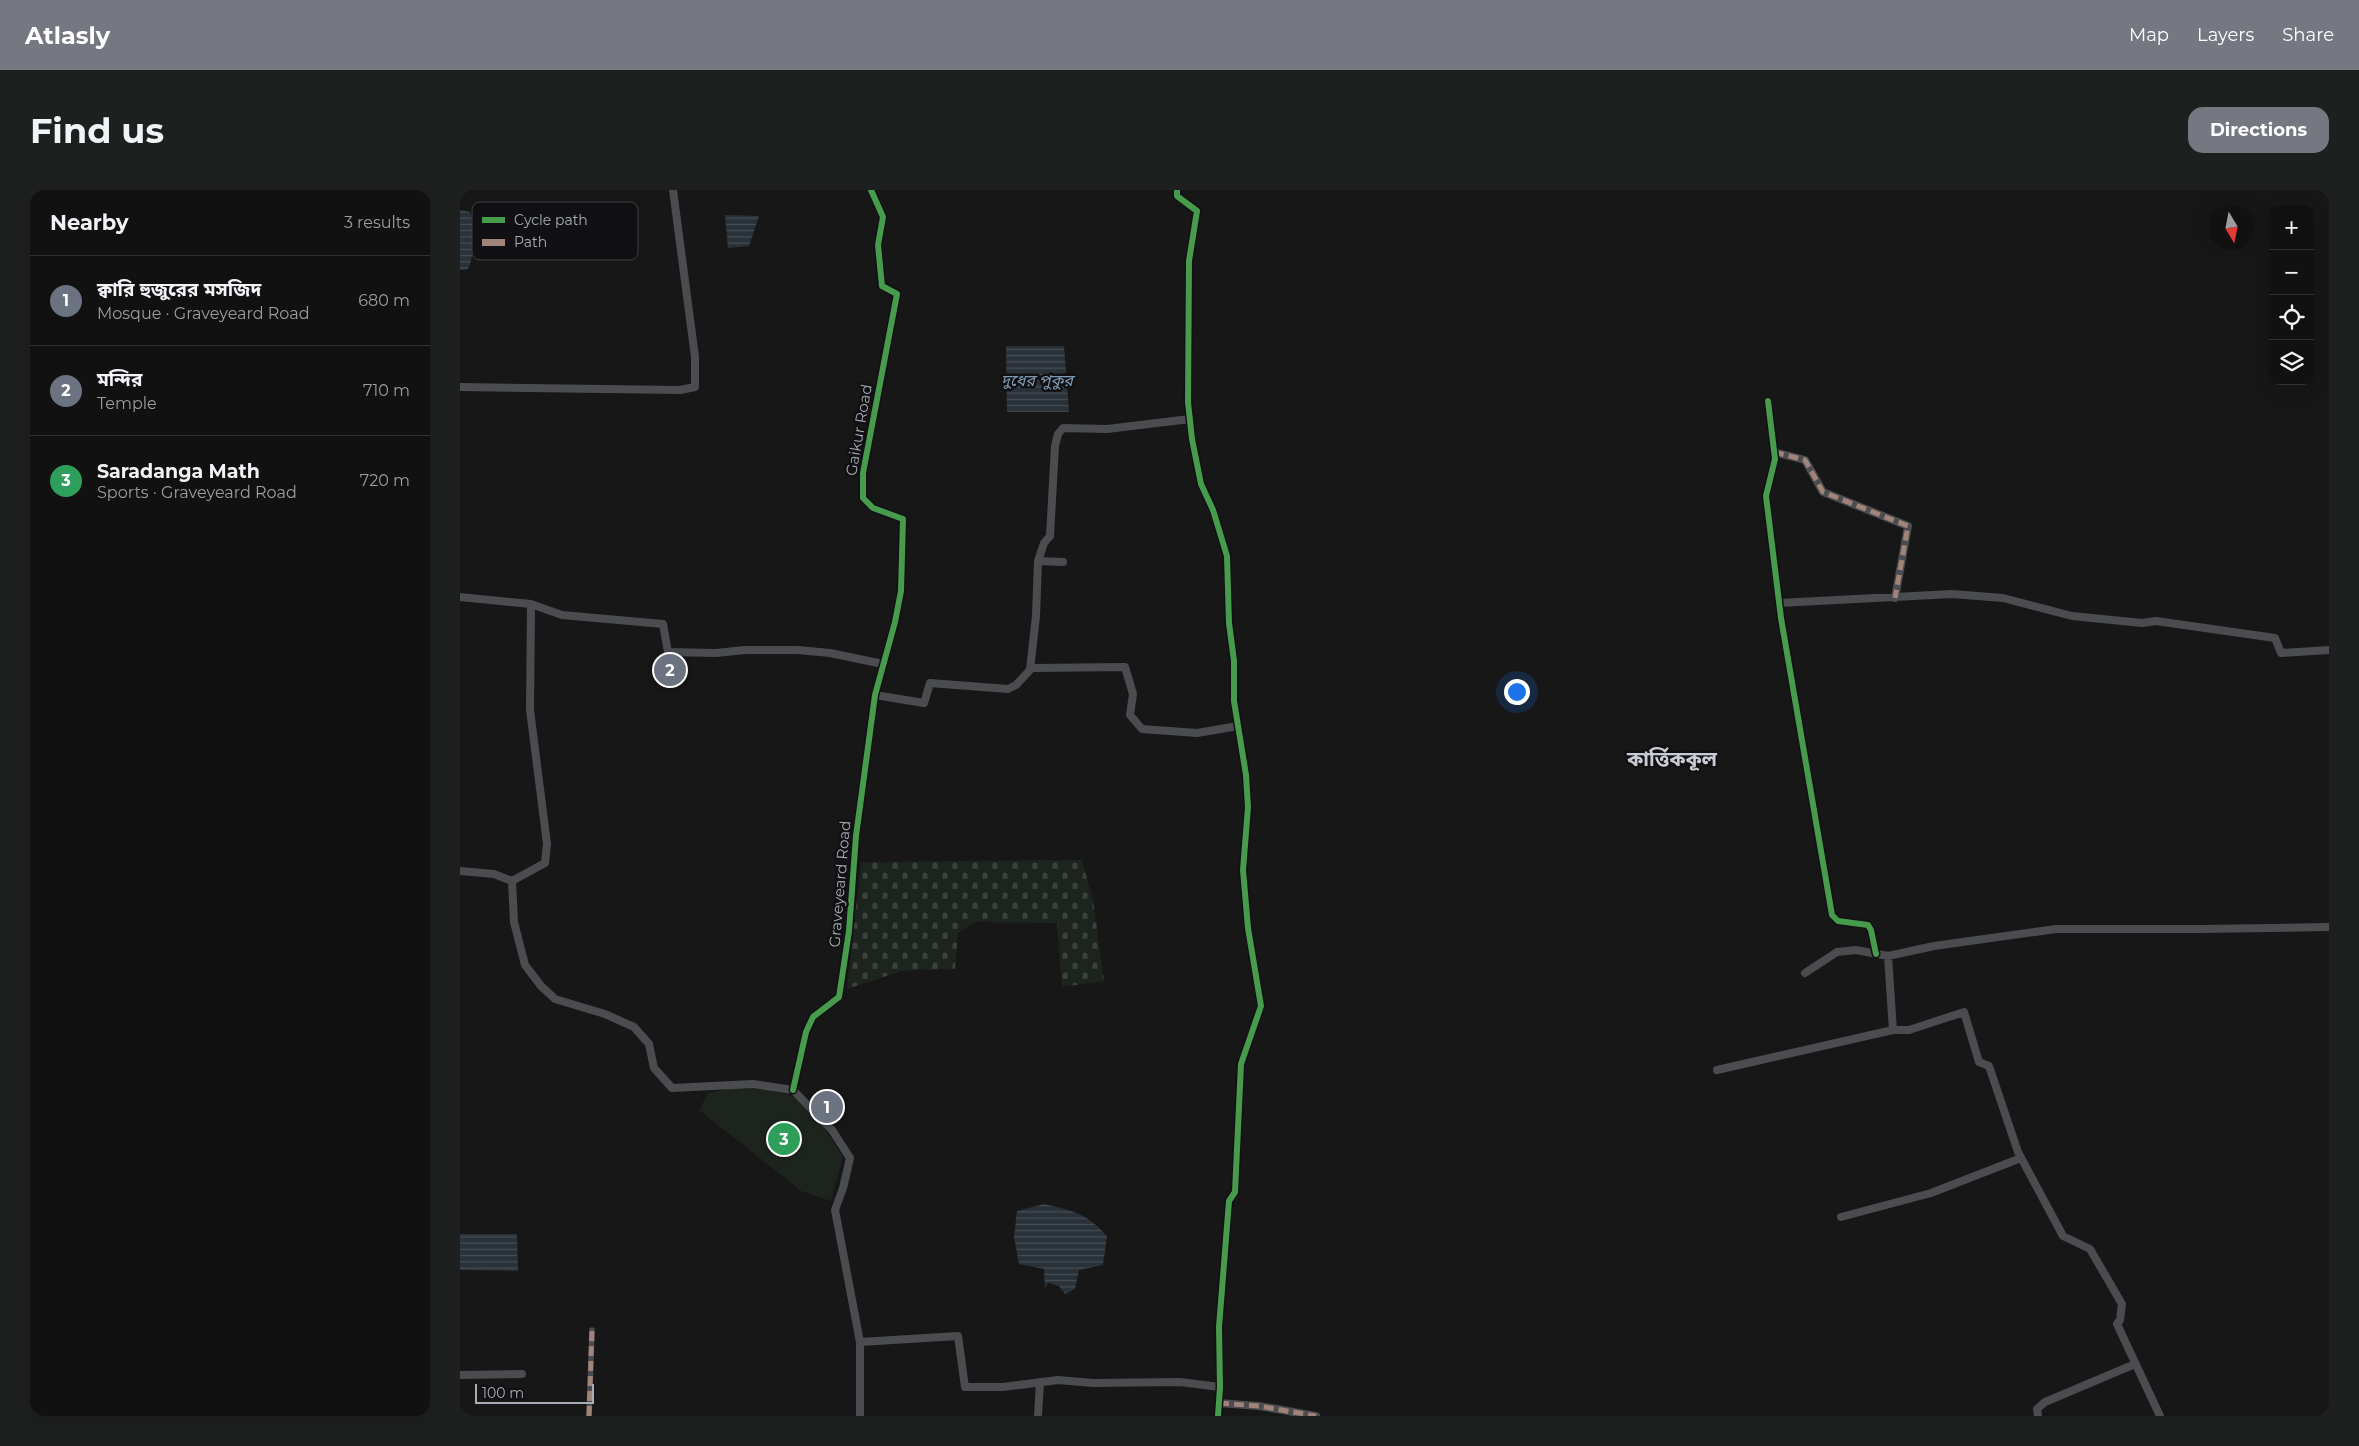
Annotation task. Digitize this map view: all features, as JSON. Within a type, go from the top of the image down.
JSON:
[{"type":"street","points":[[460,387],[689,390],[695,387],[697,382],[695,357],[673,190]]},
{"type":"street","name":"Gaikur Road","points":[[871,190],[882,217],[878,245],[882,286],[898,294],[862,485],[863,498],[873,508],[903,519],[901,591],[895,622],[883,664]]},
{"type":"street","points":[[1177,190],[1177,196],[1197,211],[1189,261],[1190,419],[1201,484],[1212,510],[1227,556],[1229,623],[1234,661],[1234,701],[1246,775],[1248,807],[1243,870],[1248,928],[1261,1006],[1241,1064],[1235,1192],[1229,1201],[1220,1327],[1218,1416]]},
{"type":"street","points":[[1768,400],[1775,459],[1766,496],[1779,603],[1832,915],[1838,921],[1868,924],[1876,954]]},
{"type":"street","points":[[876,695],[924,703],[930,684],[1008,689],[1016,685],[1030,670],[1036,616],[1038,561],[1044,543],[1050,536],[1055,446],[1058,434],[1063,428],[1107,428],[1190,419]]},
{"type":"street","points":[[1774,452],[1805,460],[1823,492],[1908,526],[1895,598]]},
{"type":"street","points":[[1038,561],[1063,562]]},
{"type":"street","points":[[1779,603],[1952,594],[2003,598],[2072,616],[2142,623],[2156,621],[2275,638],[2281,653],[2329,650]]},
{"type":"street","points":[[460,597],[530,604],[562,615],[663,624],[668,652],[716,653],[745,650],[798,650],[830,653],[883,664]]},
{"type":"street","points":[[512,881],[545,862],[546,844],[530,710],[530,604]]},
{"type":"street","name":"Graveyeard Road","points":[[793,1090],[806,1032],[813,1017],[839,997],[849,930],[856,836],[876,695],[883,664]]},
{"type":"street","points":[[1035,668],[1125,667],[1133,694],[1130,715],[1142,729],[1197,733],[1238,726]]},
{"type":"street","points":[[460,871],[494,874],[512,881]]},
{"type":"street","points":[[512,881],[514,922],[524,965],[541,986],[555,998],[605,1014],[634,1027],[649,1044],[654,1068],[672,1088],[753,1084],[793,1090],[832,1130],[850,1158],[843,1188],[835,1210],[860,1342],[860,1416]]},
{"type":"street","points":[[1805,974],[1837,952],[1856,950],[1888,956],[1934,946],[2056,928],[2200,929],[2329,926]]},
{"type":"street","points":[[1888,956],[1893,1030]]},
{"type":"street","points":[[1717,1070],[1893,1030],[1909,1030],[1964,1012],[1979,1062],[1989,1066],[2021,1158],[2063,1236],[2090,1249],[2122,1304],[2120,1320],[2117,1324],[2160,1416]]},
{"type":"street","points":[[1841,1217],[1931,1193],[2021,1158]]},
{"type":"street","points":[[589,1416],[592,1330]]},
{"type":"street","points":[[860,1342],[958,1336],[965,1387],[1003,1387],[1040,1382],[1153,1382],[1220,1387]]},
{"type":"street","points":[[2038,1416],[2037,1410],[2044,1402],[2136,1364]]},
{"type":"street","points":[[460,1375],[522,1374]]},
{"type":"street","points":[[1038,1416],[1040,1382]]},
{"type":"street","points":[[1219,1403],[1259,1406],[1316,1416]]},
{"type":"green space","points":[[1082,860],[1093,900],[1104,981],[1062,987],[1057,923],[975,922],[958,933],[955,969],[902,971],[847,989],[861,862]]},
{"type":"green space","points":[[740,1087],[777,1092],[791,1096],[804,1103],[817,1117],[843,1157],[831,1201],[801,1191],[699,1110],[708,1093]]},
{"type":"water","points":[[460,210],[470,212],[472,218],[472,256],[468,269],[460,270]]},
{"type":"water","points":[[725,215],[759,216],[749,246],[728,248]]},
{"type":"water","name":"দুধের পুকুর","points":[[1006,346],[1064,346],[1069,412],[1007,412]]},
{"type":"water","points":[[1044,1204],[1079,1214],[1093,1222],[1107,1236],[1103,1265],[1079,1270],[1075,1289],[1065,1294],[1059,1286],[1048,1283],[1045,1288],[1044,1269],[1019,1264],[1014,1237],[1017,1211]]},
{"type":"water","points":[[460,1234],[517,1234],[518,1271],[460,1270]]},
{"type":"marked path","points":[[1774,452],[1805,460],[1823,492],[1908,526],[1895,598]]},
{"type":"marked path","points":[[589,1416],[592,1330]]},
{"type":"marked path","points":[[1219,1403],[1259,1406],[1316,1416]]},
{"type":"cycle path","points":[[793,1090],[806,1032],[813,1017],[839,997],[849,931],[856,836],[875,695],[895,622],[901,591],[903,519],[873,508],[863,498],[863,473],[897,294],[882,286],[878,245],[883,217],[871,190]]},
{"type":"cycle path","points":[[1177,190],[1177,196],[1197,211],[1189,261],[1188,402],[1192,439],[1201,484],[1213,510],[1227,556],[1229,623],[1234,661],[1234,701],[1246,775],[1248,807],[1243,870],[1248,928],[1261,1006],[1241,1064],[1235,1192],[1229,1201],[1219,1327],[1220,1387],[1218,1416]]},
{"type":"cycle path","points":[[1768,401],[1775,459],[1766,496],[1781,618],[1832,915],[1838,921],[1868,925],[1871,930],[1876,954]]},
{"type":"place","name":"মন্দির","points":[[670,670]]},
{"type":"place","name":"ক্বারি হুজুরের মসজিদ","points":[[827,1107]]},
{"type":"place","name":"Saradanga Math","points":[[784,1139]]},
{"type":"district","name":"কার্ত্তিককূল","points":[[1672,759]]}]
